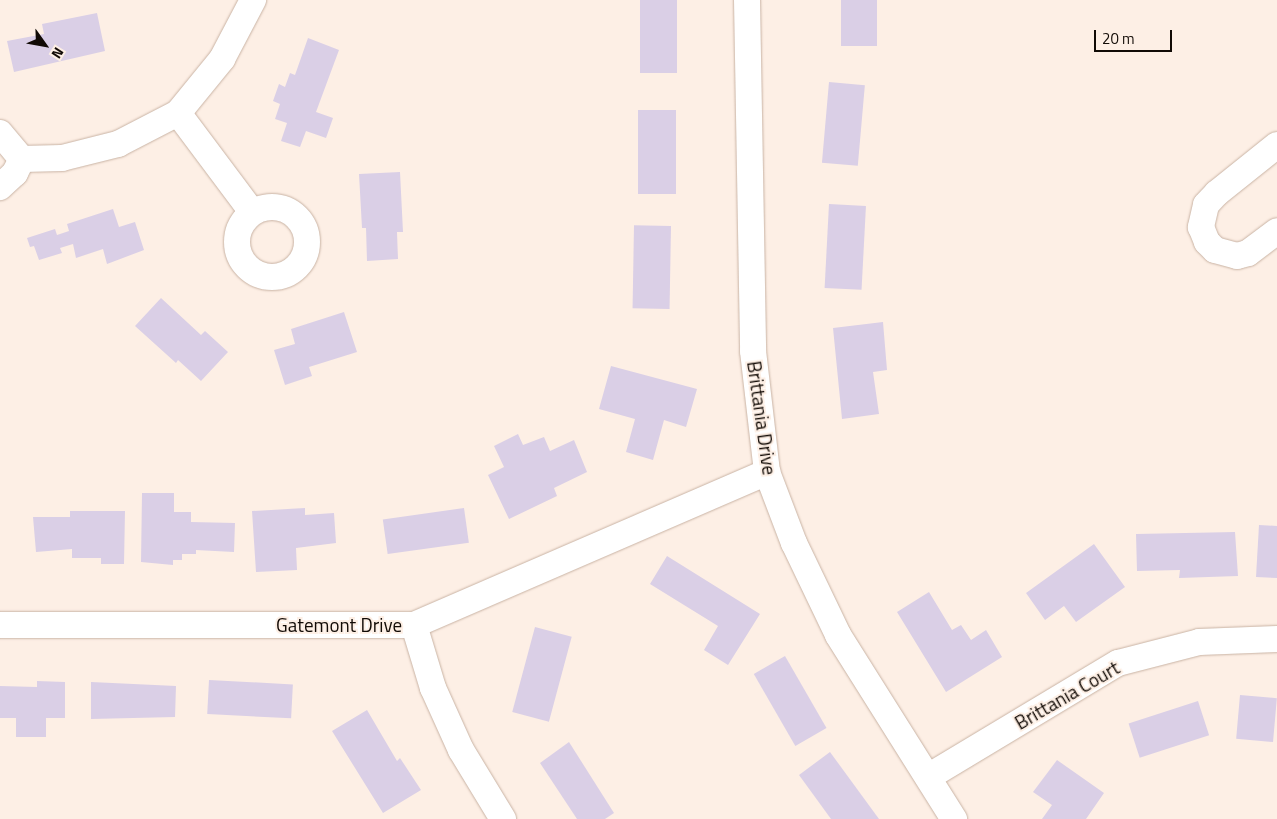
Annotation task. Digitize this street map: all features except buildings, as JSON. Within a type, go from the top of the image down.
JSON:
[{"type":"street","points":[[22,159],[62,158],[118,144],[178,113],[222,60],[254,0]]},
{"type":"street","name":"Brittania Drive","points":[[747,0],[753,351],[767,472],[794,543],[838,635],[954,819]]},
{"type":"street","points":[[178,113],[252,212]]},
{"type":"street","points":[[0,133],[22,159]]},
{"type":"street","points":[[1277,145],[1217,193],[1206,205],[1201,227],[1207,242],[1215,250],[1237,256],[1248,253],[1277,231]]},
{"type":"street","points":[[0,187],[15,172],[22,159]]},
{"type":"street","name":"Gatemont Drive","points":[[0,625],[414,625],[767,472]]},
{"type":"street","points":[[414,625],[434,688],[461,750],[503,819]]},
{"type":"street","name":"Brittania Court","points":[[928,777],[1118,662],[1199,642],[1277,639]]}]
